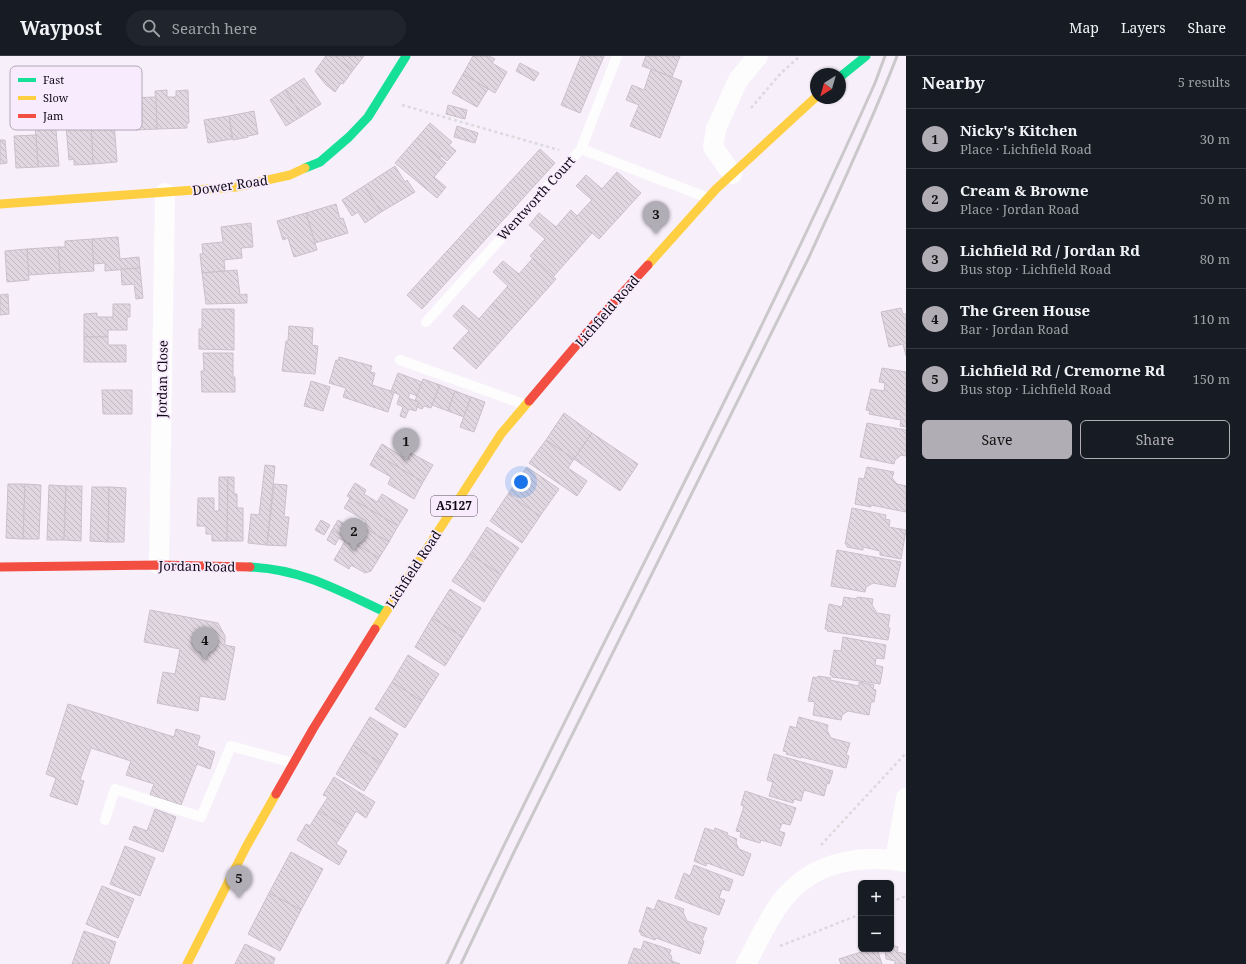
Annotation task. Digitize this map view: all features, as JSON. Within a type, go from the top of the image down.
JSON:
[{"type":"main road","name":"Dower Road","points":[[0,204],[236,187],[290,175],[320,162],[336,150],[368,117],[406,56]]},
{"type":"main road","points":[[846,73],[866,56]]},
{"type":"main road","name":"Lichfield Road","points":[[187,964],[246,847],[313,729],[385,612],[501,434],[596,322],[708,198],[810,102]]},
{"type":"main road","name":"Jordan Road","points":[[0,567],[159,565],[270,568],[295,573],[385,612]]},
{"type":"street","points":[[732,174],[713,147],[716,129],[738,80],[758,56]]},
{"type":"street","name":"Jordan Close","points":[[159,565],[165,193]]},
{"type":"street","points":[[748,961],[768,924],[784,899],[795,886],[826,867],[845,861],[870,859],[900,861],[906,798]]},
{"type":"lane","name":"Wentworth Court","points":[[426,322],[578,152],[616,56]]},
{"type":"lane","points":[[578,152],[708,198]]},
{"type":"lane","points":[[400,360],[526,405]]},
{"type":"lane","points":[[105,820],[115,789],[201,817],[231,746],[293,763]]},
{"type":"path","points":[[748,110],[781,73],[800,56]]},
{"type":"path","points":[[380,99],[578,152]]},
{"type":"path","points":[[817,872],[810,858],[906,753]]},
{"type":"path","points":[[894,901],[906,896]]},
{"type":"path","points":[[748,961],[858,915]]},
{"type":"building","points":[[326,56],[335,56],[353,70],[335,92],[326,85],[315,71]]},
{"type":"building","points":[[335,56],[364,56],[353,70]]},
{"type":"building","points":[[473,56],[489,56],[495,59],[492,63],[507,72],[495,93],[463,74]]},
{"type":"building","points":[[581,56],[604,56],[580,113],[561,105]]},
{"type":"building","points":[[646,56],[680,56],[672,77],[642,66]]},
{"type":"building","points":[[520,63],[539,73],[534,81],[516,71]]},
{"type":"building","points":[[651,69],[682,81],[660,138],[630,126],[639,105],[626,100],[632,85],[644,90]]},
{"type":"building","points":[[463,74],[488,89],[477,107],[452,93]]},
{"type":"building","points":[[304,78],[321,104],[302,116],[285,90]]},
{"type":"building","points":[[167,90],[167,97],[176,97],[176,91],[188,90],[189,123],[187,123],[187,128],[157,129],[155,91]]},
{"type":"building","points":[[285,90],[302,116],[286,126],[270,100]]},
{"type":"building","points":[[142,97],[156,97],[157,129],[142,130]]},
{"type":"building","points":[[448,105],[467,110],[465,119],[446,114]]},
{"type":"building","points":[[254,111],[258,134],[233,140],[229,116]]},
{"type":"building","points":[[229,116],[232,139],[208,143],[204,120]]},
{"type":"building","points":[[430,123],[452,142],[449,145],[456,151],[447,161],[441,156],[439,157],[417,138]]},
{"type":"building","points":[[457,126],[478,133],[475,143],[454,137]]},
{"type":"building","points":[[35,130],[56,130],[59,166],[38,167]]},
{"type":"building","points":[[66,130],[91,130],[93,164],[74,165],[74,159],[69,160]]},
{"type":"building","points":[[91,130],[115,130],[117,162],[93,164]]},
{"type":"building","points":[[36,135],[38,167],[16,168],[14,136]]},
{"type":"building","points":[[417,138],[446,163],[434,177],[446,187],[437,198],[395,163]]},
{"type":"building","points":[[0,140],[5,140],[7,163],[0,164]]},
{"type":"building","points":[[540,149],[555,163],[422,309],[407,295]]},
{"type":"building","points":[[395,166],[405,182],[407,180],[415,192],[381,212],[364,186]]},
{"type":"building","points":[[617,172],[641,193],[599,239],[575,218],[592,200],[576,186],[586,175],[602,189]]},
{"type":"building","points":[[364,186],[381,212],[365,223],[358,212],[352,216],[342,200]]},
{"type":"building","points":[[336,204],[340,219],[343,218],[348,233],[315,243],[306,213]]},
{"type":"building","points":[[571,210],[577,216],[575,218],[592,233],[553,277],[530,256],[545,239],[529,225],[539,213],[556,227]]},
{"type":"building","points":[[306,213],[317,250],[294,257],[288,238],[283,240],[277,221]]},
{"type":"building","points":[[251,223],[253,247],[241,248],[242,258],[224,260],[225,271],[202,273],[200,254],[203,254],[202,244],[223,242],[221,227]]},
{"type":"building","points":[[118,237],[120,259],[139,257],[140,268],[105,271],[105,263],[93,264],[92,239]]},
{"type":"building","points":[[92,239],[94,271],[60,273],[58,247],[65,247],[65,241]]},
{"type":"building","points":[[58,247],[60,273],[28,275],[27,249]]},
{"type":"building","points":[[27,249],[29,280],[7,282],[5,251]]},
{"type":"building","points":[[533,258],[556,279],[515,325],[492,304],[508,286],[493,272],[503,261],[519,274]]},
{"type":"building","points":[[140,268],[143,298],[136,299],[134,284],[122,285],[121,269]]},
{"type":"building","points":[[237,270],[240,295],[247,294],[247,303],[206,304],[202,273]]},
{"type":"building","points":[[8,294],[9,314],[0,315],[0,295]]},
{"type":"building","points":[[113,304],[130,304],[130,317],[127,317],[127,330],[108,330],[108,337],[84,337],[84,314],[97,313],[97,317],[113,317]]},
{"type":"building","points":[[492,304],[515,325],[476,369],[453,348],[469,331],[453,316],[463,305],[479,319]]},
{"type":"building","points":[[901,308],[903,314],[906,314],[906,356],[903,344],[889,347],[881,312]]},
{"type":"building","points":[[202,309],[234,309],[234,350],[199,349],[199,329],[202,329]]},
{"type":"building","points":[[289,326],[313,328],[312,345],[318,346],[315,374],[282,371],[286,341],[288,341]]},
{"type":"building","points":[[84,337],[108,337],[108,345],[126,345],[126,362],[84,362]]},
{"type":"building","points":[[203,353],[233,353],[233,377],[235,377],[235,392],[202,392],[201,371],[204,371]]},
{"type":"building","points":[[339,357],[372,366],[370,372],[375,373],[372,385],[394,392],[388,412],[343,397],[346,388],[329,383],[336,360],[338,361]]},
{"type":"building","points":[[882,368],[906,372],[906,427],[900,426],[901,420],[869,414],[870,411],[866,410],[871,389],[884,391],[885,383],[879,382]]},
{"type":"building","points":[[398,373],[422,382],[417,396],[410,393],[408,398],[419,402],[416,411],[409,409],[405,418],[400,416],[403,407],[397,404],[400,395],[391,391]]},
{"type":"building","points":[[423,379],[440,385],[431,408],[424,406],[422,409],[417,407],[419,402],[415,401]]},
{"type":"building","points":[[311,381],[330,387],[323,411],[304,406]]},
{"type":"building","points":[[440,385],[455,391],[448,411],[432,405]]},
{"type":"building","points":[[102,390],[132,390],[132,414],[103,414]]},
{"type":"building","points":[[455,391],[471,397],[464,417],[448,411]]},
{"type":"building","points":[[471,397],[485,402],[474,432],[460,427]]},
{"type":"building","points":[[564,413],[592,433],[574,459],[546,440]]},
{"type":"building","points":[[867,423],[906,430],[906,456],[901,455],[895,460],[894,464],[860,457]]},
{"type":"building","points":[[592,433],[638,464],[620,491],[574,459]]},
{"type":"building","points":[[546,440],[574,459],[568,468],[587,481],[577,496],[529,463]]},
{"type":"building","points":[[382,444],[403,457],[407,451],[433,465],[423,482],[376,454]]},
{"type":"building","points":[[376,454],[423,482],[414,499],[388,484],[391,477],[370,465]]},
{"type":"building","points":[[265,465],[275,466],[267,545],[248,543],[251,514],[259,515]]},
{"type":"building","points":[[527,467],[559,489],[540,516],[508,494]]},
{"type":"building","points":[[867,467],[894,472],[892,478],[897,484],[906,486],[906,512],[871,505],[871,507],[855,504],[859,478],[864,479]]},
{"type":"building","points":[[219,477],[228,477],[227,541],[212,541],[212,534],[206,534],[206,526],[197,526],[198,498],[214,498],[214,511],[219,511]]},
{"type":"building","points":[[228,477],[234,477],[234,494],[237,494],[237,508],[243,508],[243,541],[227,541]]},
{"type":"building","points":[[355,483],[366,490],[364,494],[377,502],[382,494],[408,510],[398,526],[347,496]]},
{"type":"building","points":[[8,484],[25,484],[23,539],[6,538]]},
{"type":"building","points":[[25,484],[41,485],[39,539],[23,539]]},
{"type":"building","points":[[274,484],[287,485],[284,517],[289,517],[286,546],[267,545]]},
{"type":"building","points":[[49,485],[66,486],[64,540],[47,540]]},
{"type":"building","points":[[66,486],[82,486],[81,541],[64,540]]},
{"type":"building","points":[[92,487],[109,487],[108,542],[90,541]]},
{"type":"building","points":[[109,487],[126,488],[124,542],[108,542]]},
{"type":"building","points":[[508,494],[540,516],[522,543],[490,521]]},
{"type":"building","points":[[350,498],[398,526],[389,542],[363,527],[366,521],[344,508]]},
{"type":"building","points":[[852,508],[886,515],[885,519],[890,520],[889,527],[906,530],[901,559],[880,555],[880,551],[863,547],[863,550],[847,547],[845,544]]},
{"type":"building","points":[[321,520],[330,525],[324,535],[315,530]]},
{"type":"building","points":[[338,520],[360,533],[363,527],[389,542],[379,558],[332,530]]},
{"type":"building","points":[[487,527],[519,548],[501,575],[470,554]]},
{"type":"building","points":[[332,530],[379,558],[371,571],[365,573],[351,565],[349,569],[334,560],[345,541],[339,538],[335,545],[327,540]]},
{"type":"building","points":[[837,550],[901,562],[895,587],[873,583],[866,587],[865,592],[831,586]]},
{"type":"building","points":[[470,554],[501,575],[484,602],[452,581]]},
{"type":"building","points":[[450,589],[481,608],[463,637],[432,618]]},
{"type":"building","points":[[844,597],[873,599],[872,605],[877,613],[890,615],[888,640],[827,631],[828,629],[825,629],[829,604],[842,607]]},
{"type":"building","points":[[150,610],[218,623],[225,636],[225,645],[235,647],[225,700],[200,696],[198,711],[157,703],[163,672],[175,674],[180,649],[144,642]]},
{"type":"building","points":[[432,618],[463,637],[445,666],[415,647]]},
{"type":"building","points":[[843,637],[886,645],[884,659],[876,658],[875,665],[883,667],[880,684],[832,677],[832,675],[830,675],[834,650],[841,651]]},
{"type":"building","points":[[408,655],[439,674],[422,701],[392,682]]},
{"type":"building","points":[[818,676],[859,686],[859,682],[874,685],[873,689],[876,690],[874,702],[871,702],[869,715],[848,711],[842,715],[841,720],[813,715],[815,702],[808,701],[813,677],[817,678]]},
{"type":"building","points":[[392,682],[422,701],[405,728],[375,709]]},
{"type":"building","points":[[68,704],[174,737],[176,729],[200,736],[197,746],[215,752],[210,769],[197,764],[181,805],[150,795],[154,784],[126,775],[131,761],[91,748],[80,780],[84,781],[77,805],[50,796],[56,778],[46,774]]},
{"type":"building","points":[[370,717],[398,734],[381,763],[353,745]]},
{"type":"building","points":[[799,717],[828,725],[827,730],[831,738],[850,743],[846,755],[849,756],[846,768],[786,754],[787,752],[783,751],[790,726],[796,728]]},
{"type":"building","points":[[353,745],[381,763],[364,791],[336,774]]},
{"type":"building","points":[[774,754],[833,771],[829,784],[827,783],[824,796],[804,790],[801,801],[794,799],[793,803],[769,796],[773,782],[767,780]]},
{"type":"building","points":[[334,777],[375,802],[366,818],[356,811],[346,828],[319,811],[328,797],[323,795]]},
{"type":"building","points":[[745,791],[796,808],[790,825],[782,823],[779,831],[785,833],[781,846],[761,840],[760,843],[740,837],[741,832],[736,831],[744,806],[741,805]]},
{"type":"building","points":[[155,809],[176,817],[163,852],[129,839],[134,826],[147,831]]},
{"type":"building","points":[[319,811],[346,828],[336,844],[347,851],[339,865],[297,840],[306,824],[310,826]]},
{"type":"building","points":[[705,828],[714,831],[715,828],[728,833],[727,835],[737,839],[736,843],[739,849],[751,854],[743,876],[707,863],[706,866],[694,861]]},
{"type":"building","points":[[125,846],[155,858],[140,896],[110,884]]},
{"type":"building","points":[[291,852],[323,869],[301,910],[269,893]]},
{"type":"building","points":[[694,865],[733,880],[729,891],[722,889],[719,898],[725,900],[719,915],[675,898],[684,873],[690,876]]},
{"type":"building","points":[[102,886],[134,899],[118,938],[86,924]]},
{"type":"building","points":[[269,893],[301,910],[280,951],[248,934]]},
{"type":"building","points":[[658,900],[684,909],[683,912],[687,921],[707,928],[702,940],[704,941],[700,954],[656,938],[655,940],[641,935],[641,932],[639,932],[647,907],[654,910]]},
{"type":"building","points":[[84,931],[116,942],[109,964],[72,964]]},
{"type":"building","points":[[644,941],[671,950],[669,955],[671,955],[672,961],[680,964],[628,964],[634,948],[641,950]]},
{"type":"building","points":[[245,944],[275,958],[273,964],[235,964]]},
{"type":"building","points":[[894,946],[898,947],[897,952],[906,954],[906,964],[895,964],[895,961],[886,959],[885,952],[894,952]]},
{"type":"building","points":[[861,952],[878,952],[882,964],[841,964],[839,959]]},
{"type":"railway","points":[[447,964],[554,744],[772,305],[875,83],[885,56]]},
{"type":"railway","points":[[461,964],[515,850],[810,255],[866,131],[897,56]]},
{"type":"traffic: fast","points":[[305,168],[320,162],[349,137],[368,117],[406,56]]},
{"type":"traffic: fast","points":[[846,72],[866,56]]},
{"type":"traffic: fast","points":[[250,567],[287,572],[320,582],[385,612]]},
{"type":"traffic: slow","points":[[648,265],[716,189],[810,103]]},
{"type":"traffic: slow","points":[[0,204],[236,187],[290,175],[305,168]]},
{"type":"traffic: slow","points":[[375,629],[501,434],[529,401]]},
{"type":"traffic: slow","points":[[187,964],[246,847],[276,794]]},
{"type":"traffic: jam","points":[[529,401],[596,322],[648,265]]},
{"type":"traffic: jam","points":[[0,567],[159,565],[250,567]]},
{"type":"traffic: jam","points":[[276,794],[313,729],[375,629]]},
{"type":"place","name":"Lichfield Rd / Jordan Rd","points":[[656,234]]},
{"type":"place","name":"Nicky's Kitchen","points":[[406,461]]},
{"type":"place","name":"Cream & Browne","points":[[354,551]]},
{"type":"place","name":"The Green House","points":[[205,660]]},
{"type":"place","name":"Lichfield Rd / Cremorne Rd","points":[[239,898]]}]
